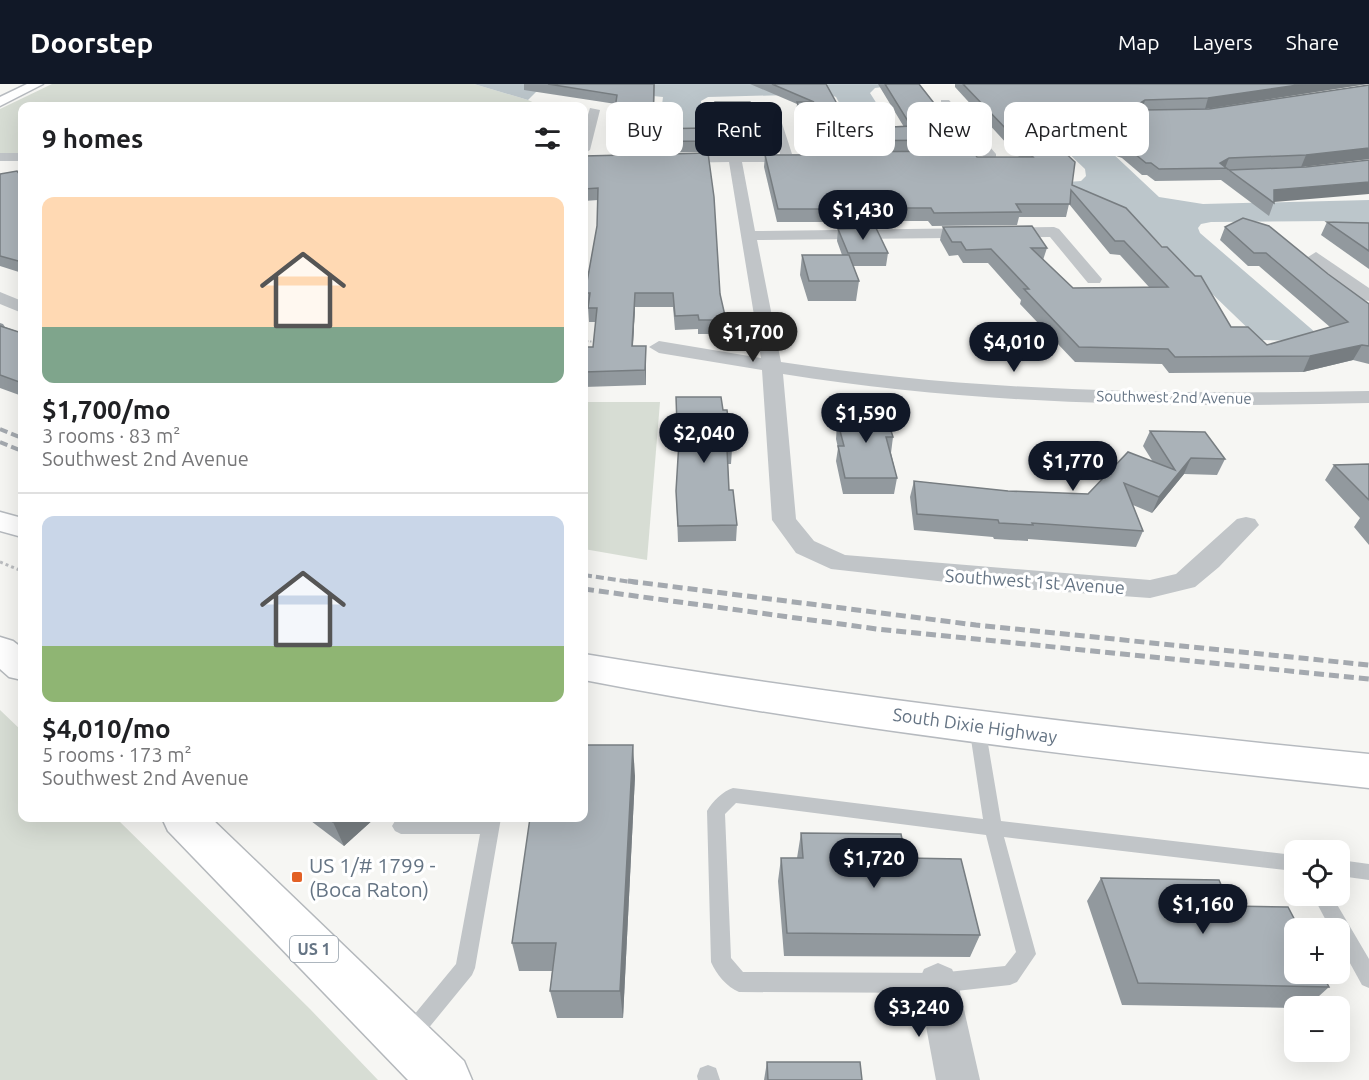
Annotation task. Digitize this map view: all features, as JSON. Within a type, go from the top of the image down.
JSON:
[{"type":"main road","points":[[0,100],[36,84]]},
{"type":"main road","points":[[0,521],[18,527]]},
{"type":"main road","points":[[0,651],[18,664]]},
{"type":"main road","name":"South Dixie Highway","points":[[588,668],[1169,751],[1369,771]]},
{"type":"main road","name":"US 1","points":[[187,822],[445,1080]]},
{"type":"street","points":[[588,134],[594,110]]},
{"type":"street","points":[[782,143],[787,159]]},
{"type":"street","points":[[969,158],[990,156]]},
{"type":"street","points":[[0,157],[18,157]]},
{"type":"street","points":[[653,159],[810,158]]},
{"type":"street","points":[[735,159],[772,367]]},
{"type":"street","points":[[0,162],[18,162]]},
{"type":"street","points":[[747,236],[1054,232],[1094,279]]},
{"type":"street","points":[[1316,257],[1369,296]]},
{"type":"street","points":[[0,297],[18,306]]},
{"type":"street","name":"Southwest 2nd Avenue","points":[[659,347],[772,367],[841,376],[1014,392],[1136,397],[1369,397]]},
{"type":"street","name":"Southwest 1st Avenue","points":[[772,367],[784,520],[805,548],[840,563],[1150,589],[1185,581],[1210,561],[1246,525]]},
{"type":"street","points":[[938,983],[958,1080]]},
{"type":"lane","points":[[977,725],[993,828],[1026,954],[1010,975],[938,983],[739,982],[721,962],[716,811],[733,795],[993,828],[1284,862]]},
{"type":"lane","points":[[401,826],[491,822],[465,968],[406,1040]]},
{"type":"lane","points":[[1350,869],[1369,872]]},
{"type":"lane","points":[[1328,906],[1369,978]]},
{"type":"path","points":[[588,341],[606,343]]},
{"type":"path","points":[[0,562],[18,569]]},
{"type":"shaded area","points":[[52,84],[474,84],[532,102],[18,102],[18,153],[0,153],[0,109]]},
{"type":"shaded area","points":[[474,84],[907,84],[875,88],[870,93],[876,102],[839,102],[836,97],[828,94],[708,97],[701,102],[695,102],[695,134],[683,134],[683,102],[662,102],[663,97],[562,87],[536,92],[528,100]]},
{"type":"shaded area","points":[[1177,84],[1086,102],[1015,102],[1000,88]]},
{"type":"shaded area","points":[[1071,156],[1115,156],[1159,197],[1203,204],[1369,200],[1369,230],[1329,221],[1201,224],[1198,228],[1200,233],[1316,333],[1310,341],[1260,340],[1123,208],[1102,202],[832,200],[1081,181],[1086,176],[1085,169]]},
{"type":"shaded area","points":[[588,402],[660,402],[647,560],[588,550]]},
{"type":"shaded area","points":[[0,710],[18,727],[18,822],[120,822],[310,1009],[378,1080],[0,1080]]},
{"type":"building","points":[[548,84],[654,84],[654,102],[616,102],[617,95]]},
{"type":"building","points":[[772,84],[826,84],[836,102],[814,102]]},
{"type":"building","points":[[885,84],[919,84],[933,102],[907,102],[907,120]]},
{"type":"building","points":[[963,84],[1305,84],[1208,98],[1145,100],[1142,102],[1004,102],[1004,127],[992,114],[992,102],[980,102]]},
{"type":"building","points":[[1369,85],[1369,148],[1306,155],[1229,158],[1220,163],[1229,170],[1306,167],[1369,160],[1369,182],[1274,190],[1274,203],[1226,168],[1159,169],[1151,163],[1146,163],[1137,156],[1149,156],[1149,110],[1209,109]]},
{"type":"building","points":[[907,126],[907,140],[895,140],[895,127]]},
{"type":"building","points":[[683,128],[695,128],[695,141],[683,141]]},
{"type":"building","points":[[907,151],[907,156],[1069,156],[1075,162],[1072,185],[1126,208],[1162,247],[1167,247],[1195,276],[1201,276],[1231,327],[1248,327],[1267,345],[1348,322],[1266,253],[1254,253],[1225,227],[1243,218],[1269,226],[1369,304],[1369,346],[1362,345],[1310,356],[1175,357],[1168,349],[1079,347],[1024,289],[1029,289],[991,249],[966,250],[961,242],[952,242],[943,227],[1032,226],[1047,248],[1031,248],[1073,288],[1168,287],[1124,241],[1115,241],[1071,190],[1070,204],[1016,204],[1021,212],[934,213],[931,208],[868,208],[870,214],[833,215],[831,209],[778,209],[765,156],[895,156],[895,152]]},
{"type":"building","points":[[695,153],[695,156],[708,156],[714,197],[720,294],[726,320],[699,320],[698,315],[675,316],[673,293],[635,293],[632,346],[646,346],[645,370],[588,372],[588,347],[593,347],[597,308],[588,308],[590,293],[588,293],[588,276],[597,226],[598,188],[588,189],[588,156],[683,156],[683,154]]},
{"type":"building","points":[[18,172],[18,261],[0,256],[0,174]]},
{"type":"building","points":[[1327,222],[1369,223],[1369,251]]},
{"type":"building","points":[[876,228],[888,253],[848,253],[838,229]]},
{"type":"building","points":[[802,255],[849,255],[859,281],[809,281]]},
{"type":"building","points":[[0,326],[18,332],[18,382],[0,375]]},
{"type":"building","points":[[676,397],[721,397],[723,410],[727,410],[732,449],[727,449],[729,490],[733,490],[737,525],[678,526],[676,491],[680,425],[677,425]]},
{"type":"building","points":[[838,409],[884,409],[893,437],[886,437],[897,478],[845,478],[838,446],[844,446],[838,423],[842,423]]},
{"type":"building","points":[[1150,431],[1205,432],[1225,459],[1191,458],[1159,497],[1124,483],[1143,531],[1032,523],[1033,525],[999,523],[998,520],[917,514],[914,481],[1008,491],[1088,494],[1128,452],[1175,470]]},
{"type":"building","points":[[1369,464],[1369,500],[1334,465]]},
{"type":"building","points":[[588,745],[633,745],[620,991],[550,991],[556,943],[512,943],[529,822],[588,822]]},
{"type":"building","points":[[801,833],[901,834],[906,858],[961,859],[980,935],[787,933],[781,858],[803,858]]},
{"type":"building","points":[[1101,878],[1219,880],[1230,906],[1288,907],[1294,918],[1284,918],[1284,984],[1327,984],[1329,987],[1138,983]]},
{"type":"building","points":[[767,1062],[860,1062],[862,1080],[768,1080]]},
{"type":"railway","points":[[0,429],[18,436]]},
{"type":"railway","points":[[0,442],[18,449]]},
{"type":"railway","points":[[588,576],[638,583]]},
{"type":"railway","points":[[628,581],[976,625],[1369,665]]},
{"type":"railway","points":[[588,590],[877,629],[1369,679]]},
{"type":"place","name":"US 1/# 1799 - (Boca Raton)","points":[[297,877]]}]
